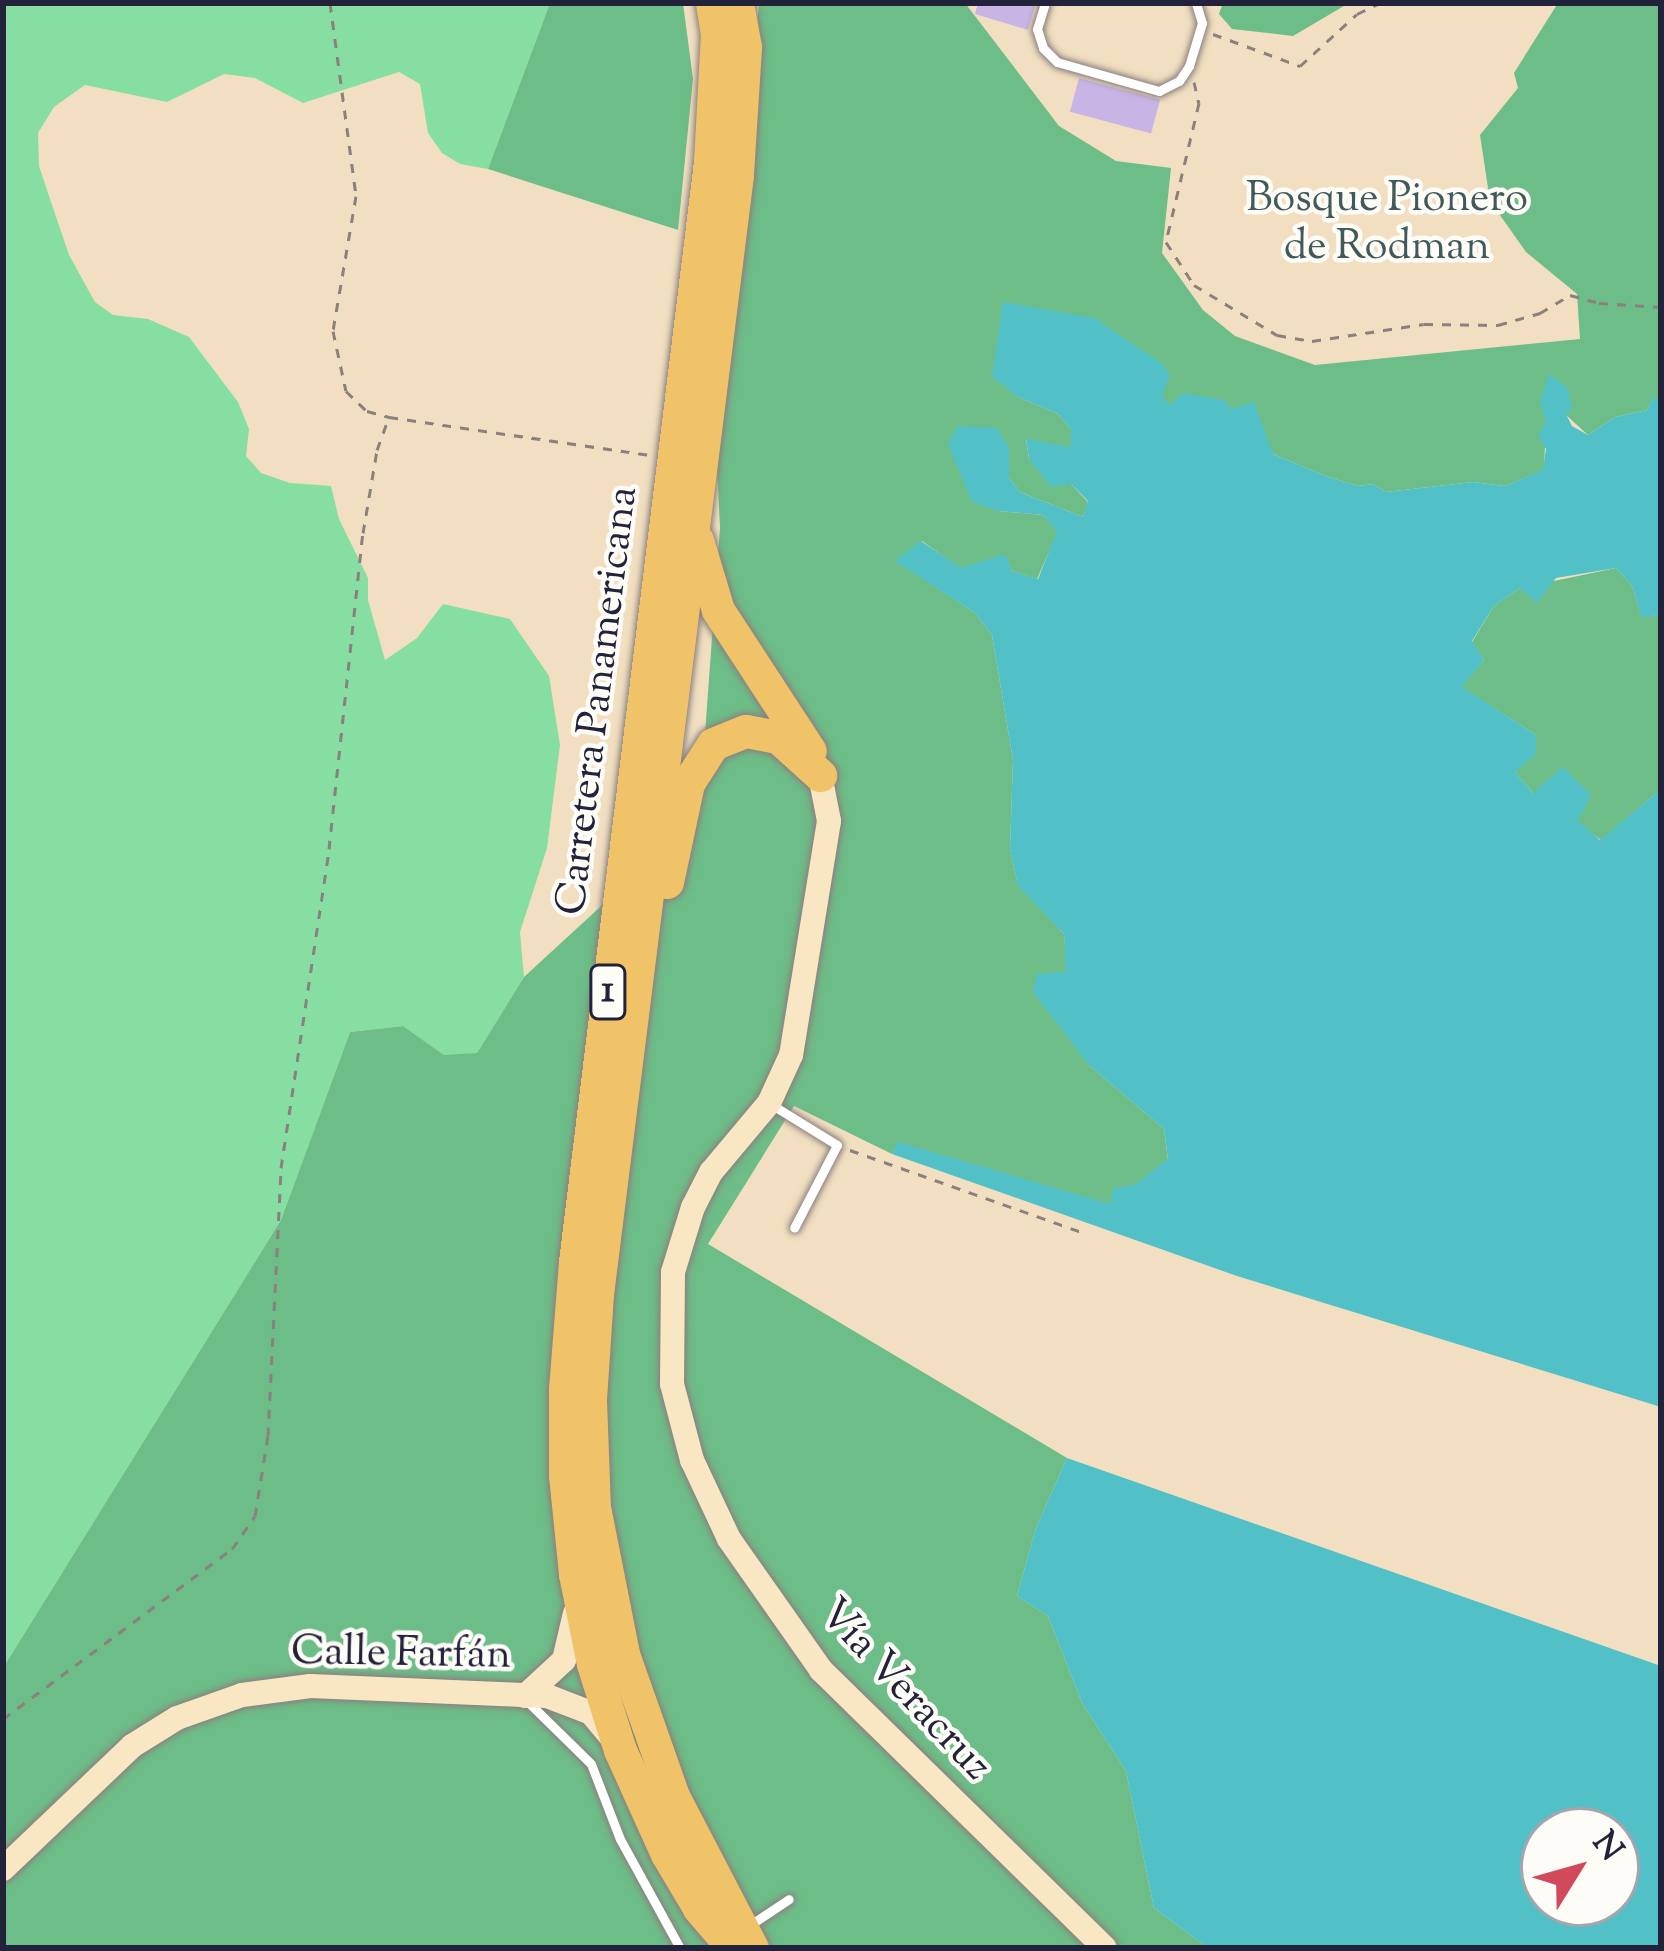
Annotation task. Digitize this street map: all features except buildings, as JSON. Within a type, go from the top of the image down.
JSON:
[{"type":"highway","name":"Carretera Panamericana","points":[[712,3],[717,33],[710,162],[575,1262],[565,1389],[575,1574],[593,1664],[620,1750],[667,1854],[699,1908],[743,1942]]},
{"type":"highway","name":"Carretera Panamericana","points":[[737,3],[745,47],[736,175],[620,1104],[591,1378],[594,1508],[606,1588],[648,1734],[743,1942]]},
{"type":"highway","points":[[695,511],[705,577],[718,610],[799,731],[820,776]]},
{"type":"highway","points":[[620,1104],[688,783],[698,761],[730,735],[759,731],[793,746],[820,776]]},
{"type":"street","name":"Vía Veracruz","points":[[820,776],[829,821],[791,1055],[769,1103],[711,1172],[693,1207],[673,1272],[672,1384],[692,1460],[729,1538],[820,1670],[1105,1948]]},
{"type":"street","points":[[523,1697],[555,1672],[571,1647],[575,1574]]},
{"type":"street","name":"Calle Farfán","points":[[3,1869],[132,1746],[177,1718],[242,1695],[310,1686],[570,1702],[608,1730],[620,1750]]},
{"type":"lane","points":[[1045,3],[1037,29],[1043,48],[1057,62],[1159,92],[1179,81],[1189,66],[1201,27],[1196,3]]},
{"type":"lane","points":[[769,1103],[837,1145],[794,1228]]},
{"type":"lane","points":[[523,1697],[591,1764],[620,1839],[680,1948]]},
{"type":"lane","points":[[743,1942],[789,1899]]},
{"type":"path","points":[[329,3],[356,196],[333,332],[337,368],[346,391],[368,411],[389,418],[613,453],[674,457]]},
{"type":"path","points":[[1201,27],[1300,66],[1357,14],[1380,3]]},
{"type":"path","points":[[1189,66],[1199,103],[1166,242],[1194,285],[1277,335],[1312,341],[1424,324],[1498,325],[1540,313],[1570,295],[1599,303],[1661,307]]},
{"type":"path","points":[[3,1719],[232,1549],[255,1516],[268,1436],[281,1168],[329,849],[363,533],[377,450],[389,418]]},
{"type":"path","points":[[837,1145],[1085,1233]]},
{"type":"green space","points":[[3,3],[550,3],[488,169],[460,164],[442,153],[428,133],[420,84],[399,72],[303,103],[255,78],[224,74],[167,102],[85,85],[54,107],[38,133],[39,166],[51,202],[69,255],[95,302],[113,315],[148,319],[189,337],[238,402],[249,429],[246,456],[261,473],[290,483],[331,486],[339,519],[368,578],[368,600],[385,660],[417,638],[443,604],[510,619],[549,676],[560,745],[547,848],[520,932],[524,977],[477,1053],[445,1056],[403,1026],[350,1032],[281,1220],[3,1668]]},
{"type":"green space","points":[[550,3],[683,3],[693,79],[678,230],[488,169]]},
{"type":"green space","points":[[759,3],[965,3],[1059,126],[1116,161],[1171,168],[1162,253],[1203,310],[1235,336],[1315,365],[1580,339],[1577,294],[1526,252],[1490,201],[1480,135],[1518,88],[1514,73],[1558,3],[1661,3],[1661,404],[1653,398],[1647,410],[1615,417],[1588,435],[1565,414],[1546,421],[1544,470],[1505,486],[1473,482],[1386,492],[1373,484],[1358,486],[1328,477],[1273,454],[1231,409],[1170,406],[1162,396],[1016,396],[1058,414],[1072,430],[1072,448],[1026,440],[1029,459],[1071,484],[1088,502],[1083,517],[1020,492],[1009,478],[1009,448],[998,511],[1043,515],[1058,531],[1037,579],[1012,571],[1005,555],[961,569],[922,541],[896,561],[975,613],[992,635],[1013,760],[1010,849],[1018,885],[1064,934],[1067,973],[1089,1065],[1164,1129],[1168,1160],[1111,1205],[898,1143],[892,1154],[794,1106],[708,1244],[1067,1458],[1036,1528],[1017,1596],[1048,1616],[1082,1703],[1126,1771],[1154,1908],[1208,1948],[3,1948],[3,1668],[281,1220],[350,1032],[403,1026],[444,1055],[477,1053],[524,977],[699,816],[720,528],[717,467]]},
{"type":"green space","points":[[1223,3],[1349,3],[1293,36],[1232,29],[1219,14]]},
{"type":"green space","points":[[1616,568],[1633,587],[1641,616],[1661,615],[1661,789],[1601,840],[1534,794],[1515,772],[1536,735],[1461,687],[1484,660],[1472,642],[1494,606],[1520,588]]},
{"type":"water","points":[[1003,302],[1094,318],[1161,363],[1170,375],[1162,396],[1170,405],[1183,393],[1224,400],[1231,409],[1254,402],[1273,454],[1328,477],[1358,486],[1373,484],[1386,492],[1473,482],[1505,486],[1543,470],[1546,449],[1538,435],[1546,421],[1540,402],[1549,374],[1567,387],[1572,407],[1566,414],[1572,426],[1588,435],[1615,417],[1647,410],[1653,397],[1661,404],[1661,615],[1641,617],[1633,587],[1616,568],[1556,578],[1537,603],[1520,588],[1494,606],[1472,641],[1484,660],[1462,687],[1536,735],[1535,755],[1515,772],[1533,793],[1563,767],[1591,795],[1578,821],[1600,840],[1661,789],[1661,1407],[1237,1276],[892,1154],[898,1142],[1110,1204],[1114,1188],[1134,1185],[1168,1159],[1164,1129],[1089,1065],[1033,992],[1037,974],[1066,972],[1064,934],[1018,886],[1010,849],[1013,760],[992,635],[975,613],[895,561],[921,541],[961,568],[1005,554],[1012,571],[1038,579],[1057,531],[1043,515],[998,511],[972,502],[948,444],[958,426],[997,428],[1009,448],[1009,478],[1020,492],[1083,517],[1088,501],[1071,484],[1051,487],[1029,459],[1026,439],[1071,447],[1071,429],[1058,414],[1016,396],[992,376]]},
{"type":"water","points":[[1067,1458],[1661,1666],[1661,1948],[1208,1948],[1154,1908],[1126,1771],[1082,1703],[1048,1616],[1017,1596],[1036,1528]]},
{"type":"park label","name":"Bosque Pionero de Rodman","points":[[1387,224]]}]
